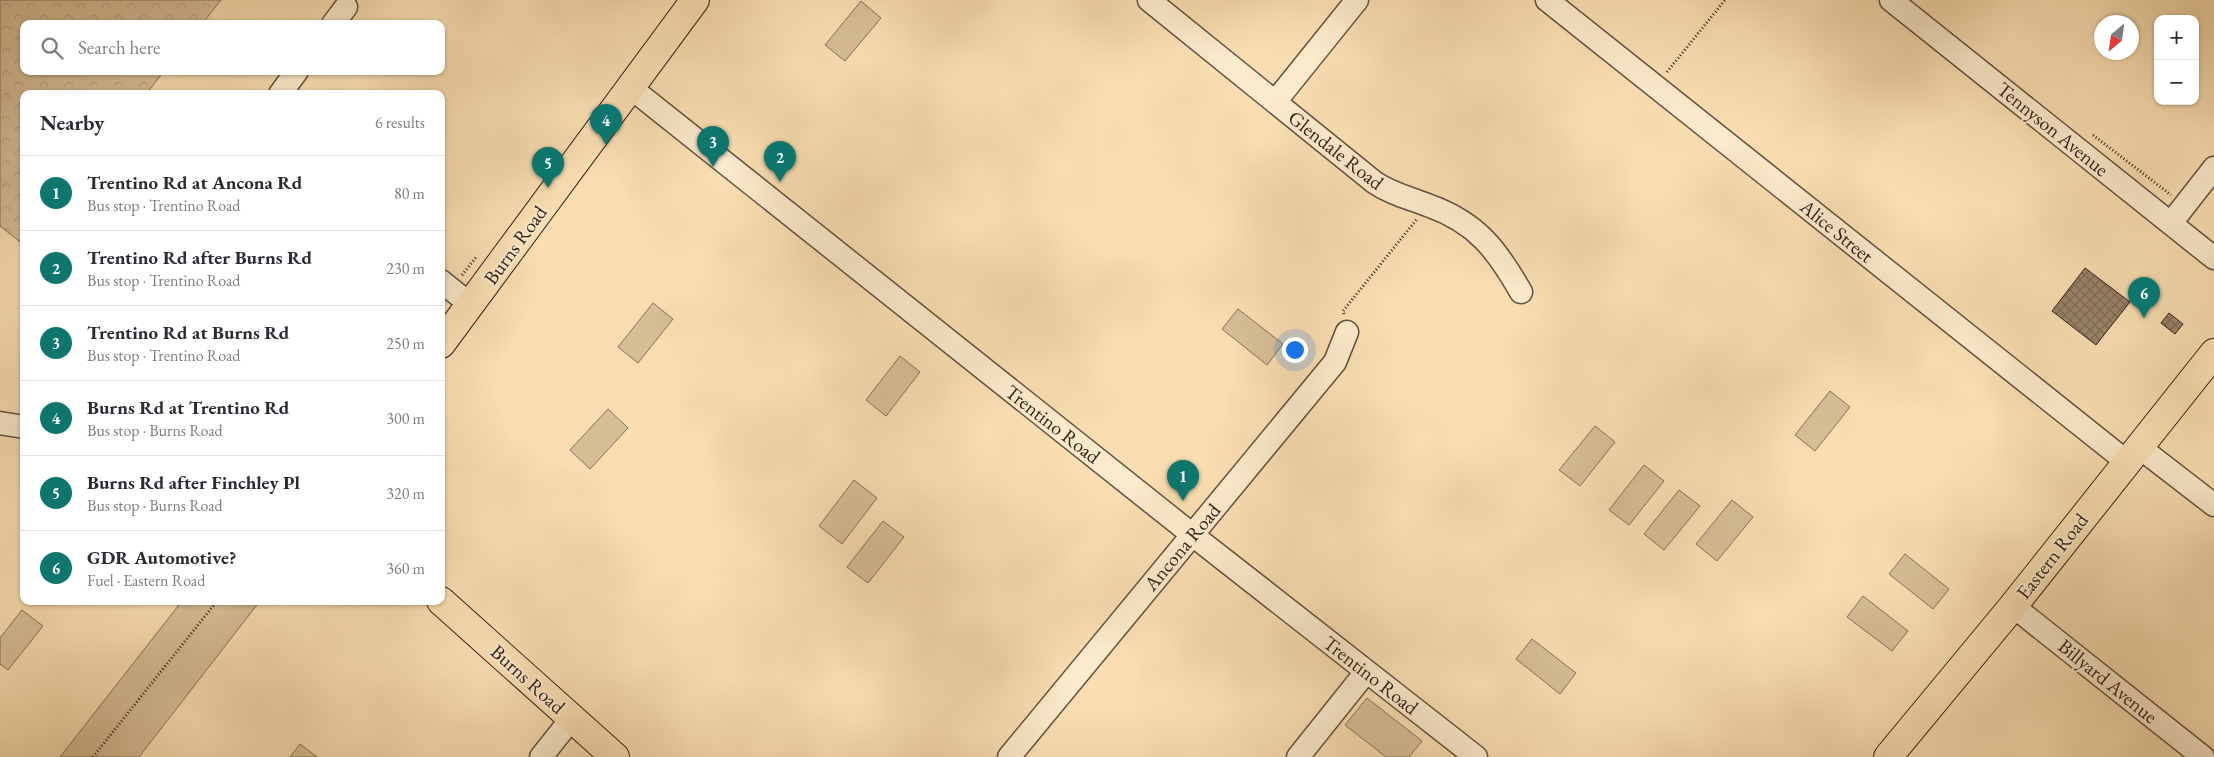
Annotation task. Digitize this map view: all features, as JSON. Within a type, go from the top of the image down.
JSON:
[{"type":"main road","name":"Burns Road","points":[[445,339],[694,0]]},
{"type":"main road","name":"Eastern Road","points":[[1888,757],[2013,606],[2214,353]]},
{"type":"main road","name":"Burns Road","points":[[445,605],[615,757]]},
{"type":"street","name":"Glendale Road","points":[[1149,0],[1382,187],[1459,218],[1487,241],[1499,254],[1521,292]]},
{"type":"street","points":[[1275,102],[1357,0]]},
{"type":"street","name":"Alice Street","points":[[1547,0],[2133,455],[2214,505]]},
{"type":"street","name":"Tennyson Avenue","points":[[1891,0],[2214,258]]},
{"type":"street","points":[[283,90],[294,75]]},
{"type":"street","name":"Trentino Road","points":[[631,88],[1192,535],[1476,757]]},
{"type":"street","points":[[2171,223],[2214,168]]},
{"type":"street","points":[[445,284],[471,305]]},
{"type":"street","name":"Ancona Road","points":[[1009,757],[1335,362],[1347,332]]},
{"type":"street","points":[[0,423],[20,426]]},
{"type":"street","name":"Billyard Avenue","points":[[2013,606],[2203,757]]},
{"type":"street","points":[[1298,757],[1366,672]]},
{"type":"street","points":[[541,757],[572,718]]},
{"type":"path","points":[[1666,73],[1724,0]]},
{"type":"path","points":[[2093,135],[2179,201]]},
{"type":"path","points":[[1347,332],[1343,311],[1429,205]]},
{"type":"path","points":[[93,757],[214,605]]},
{"type":"green space","points":[[0,0],[221,0],[205,20],[20,20],[20,75],[161,75],[149,90],[20,90],[20,242],[0,226]]},
{"type":"green space","points":[[861,1],[881,18],[845,61],[825,45]]},
{"type":"green space","points":[[653,303],[673,319],[638,363],[618,347]]},
{"type":"green space","points":[[1238,309],[1283,344],[1267,365],[1222,329]]},
{"type":"green space","points":[[900,356],[920,372],[886,416],[866,400]]},
{"type":"green space","points":[[1830,391],[1850,407],[1815,451],[1795,435]]},
{"type":"green space","points":[[608,409],[628,428],[590,469],[570,450]]},
{"type":"green space","points":[[1595,426],[1615,442],[1580,486],[1559,470]]},
{"type":"green space","points":[[1644,465],[1664,481],[1629,525],[1609,510]]},
{"type":"green space","points":[[854,480],[877,498],[842,544],[819,526]]},
{"type":"green space","points":[[1679,490],[1700,506],[1664,550],[1644,534]]},
{"type":"green space","points":[[1732,500],[1753,517],[1717,561],[1696,544]]},
{"type":"green space","points":[[883,521],[904,537],[868,583],[847,567]]},
{"type":"green space","points":[[1905,554],[1949,589],[1933,609],[1889,574]]},
{"type":"green space","points":[[1863,596],[1908,631],[1892,651],[1847,617]]},
{"type":"green space","points":[[179,605],[257,605],[139,757],[60,757]]},
{"type":"green space","points":[[22,610],[43,626],[8,670],[0,664],[0,638]]},
{"type":"green space","points":[[1532,639],[1576,673],[1560,694],[1516,659]]},
{"type":"green space","points":[[1367,698],[1422,741],[1409,757],[1386,757],[1345,725]]},
{"type":"green space","points":[[300,744],[317,757],[290,757]]},
{"type":"building","points":[[2085,268],[2130,302],[2096,345],[2052,311]]},
{"type":"building","points":[[2169,313],[2183,324],[2175,334],[2161,323]]},
{"type":"place","name":"Burns Rd at Trentino Rd","points":[[606,145]]},
{"type":"place","name":"Trentino Rd at Burns Rd","points":[[713,167]]},
{"type":"place","name":"Trentino Rd after Burns Rd","points":[[780,182]]},
{"type":"place","name":"Burns Rd after Finchley Pl","points":[[548,188]]},
{"type":"place","name":"GDR Automotive?","points":[[2144,318]]},
{"type":"place","name":"Trentino Rd at Ancona Rd","points":[[1183,501]]}]
